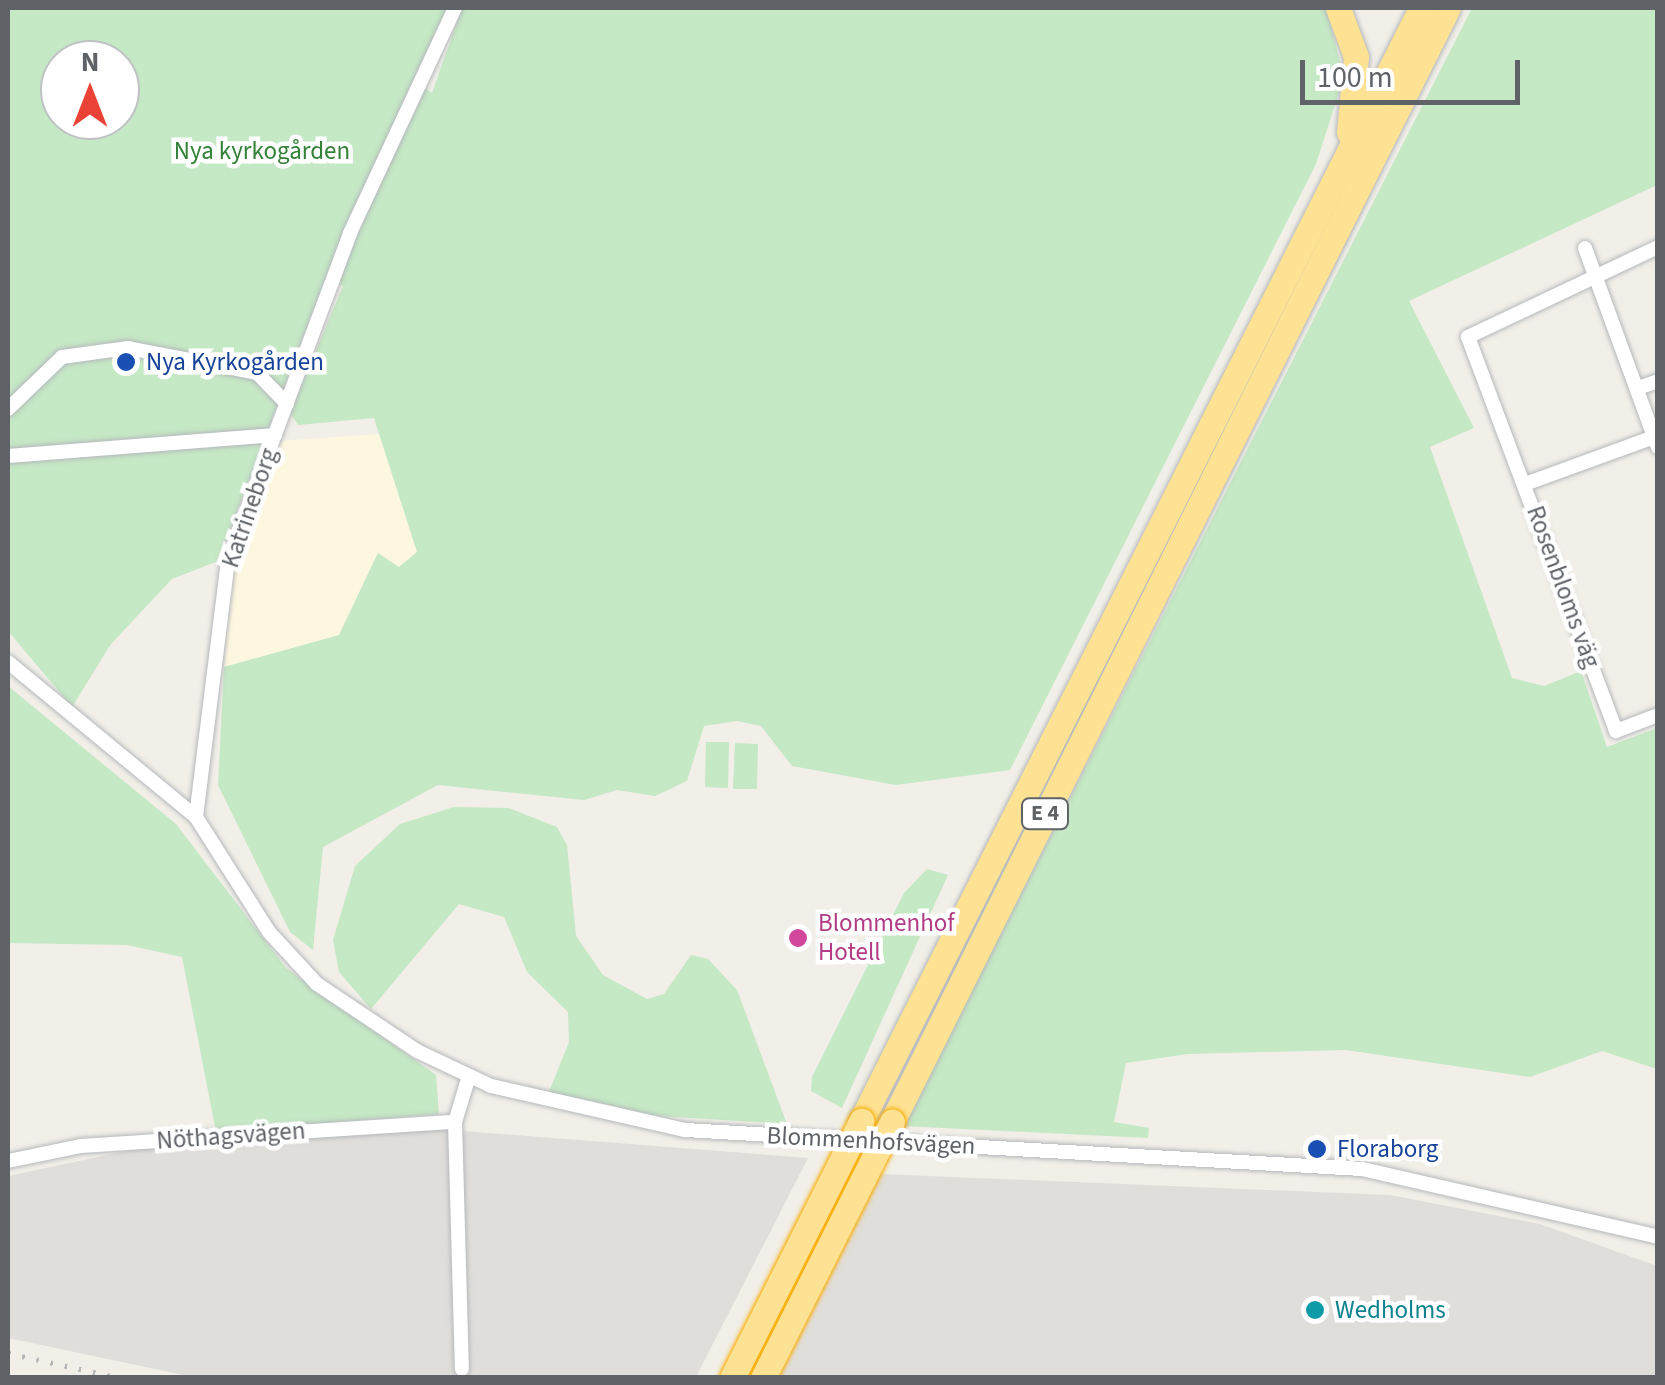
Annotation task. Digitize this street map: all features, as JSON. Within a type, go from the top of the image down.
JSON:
[{"type":"highway","points":[[1338,8],[1357,77],[1344,162]]},
{"type":"highway","name":"E 4","points":[[732,1378],[1421,8]]},
{"type":"highway","name":"E 4","points":[[763,1378],[1448,8]]},
{"type":"street","name":"Katrineborg","points":[[196,818],[226,580],[350,234],[455,8]]},
{"type":"street","name":"Rosenbloms väg","points":[[1658,247],[1468,337],[1616,731],[1658,715]]},
{"type":"street","points":[[1586,248],[1656,442]]},
{"type":"street","points":[[8,409],[62,357],[112,349],[257,373],[287,404]]},
{"type":"street","points":[[1638,388],[1658,380]]},
{"type":"street","points":[[8,456],[275,435]]},
{"type":"street","name":"Rosenbloms väg","points":[[1525,484],[1656,442]]},
{"type":"street","name":"Blommenhofsvägen","points":[[8,662],[196,818],[290,960],[373,1024],[469,1076],[665,1128],[1362,1169],[1658,1237]]},
{"type":"street","points":[[462,1369],[455,1122],[469,1076]]},
{"type":"street","name":"Nöthagsvägen","points":[[8,1161],[81,1146],[455,1122]]},
{"type":"shaded area","points":[[379,434],[417,552],[399,567],[377,554],[339,635],[224,667],[234,560],[281,441]]},
{"type":"shaded area","points":[[437,1129],[808,1158],[696,1377],[193,1377],[8,1338],[8,1176],[131,1150]]},
{"type":"shaded area","points":[[881,1174],[1390,1195],[1540,1224],[1657,1266],[1657,1377],[779,1377]]},
{"type":"green space","name":"Nya kyrkogården","points":[[8,8],[449,8],[420,85],[432,93],[462,8],[1326,8],[1344,77],[1316,164],[1010,770],[896,785],[792,766],[761,726],[737,721],[704,726],[687,781],[655,796],[617,790],[584,800],[438,785],[323,847],[313,950],[290,932],[218,785],[224,667],[339,635],[378,553],[399,567],[417,552],[374,418],[298,425],[290,413],[343,286],[325,280],[218,561],[172,579],[111,644],[72,707],[8,631]]},
{"type":"green space","points":[[1472,8],[1657,8],[1657,185],[1409,301],[1474,428],[1430,447],[1512,678],[1544,686],[1581,671],[1607,747],[1657,728],[1657,1069],[1602,1051],[1530,1077],[1346,1050],[1188,1054],[1126,1063],[1114,1122],[1149,1128],[1148,1138],[903,1126]]},
{"type":"green space","points":[[8,686],[176,824],[286,968],[436,1075],[439,1114],[216,1132],[182,957],[127,945],[8,943]]},
{"type":"green space","points":[[706,742],[729,742],[728,788],[705,787]]},
{"type":"green space","points":[[735,743],[758,744],[757,789],[733,789]]},
{"type":"green space","points":[[454,807],[509,808],[557,827],[567,845],[576,936],[603,975],[647,999],[664,994],[691,955],[708,959],[737,990],[787,1124],[658,1116],[549,1092],[569,1042],[568,1012],[527,972],[504,917],[459,904],[371,1009],[339,972],[333,940],[355,866],[400,824]]},
{"type":"green space","points":[[927,869],[948,875],[842,1108],[811,1091],[812,1077],[904,893]]},
{"type":"railway","points":[[8,1353],[121,1378]]},
{"type":"place","name":"Nya Kyrkogården","points":[[126,362]]},
{"type":"place","name":"Blommenhof Hotell","points":[[798,938]]},
{"type":"place","name":"Floraborg","points":[[1317,1149]]},
{"type":"place","name":"Wedholms","points":[[1315,1310]]}]
